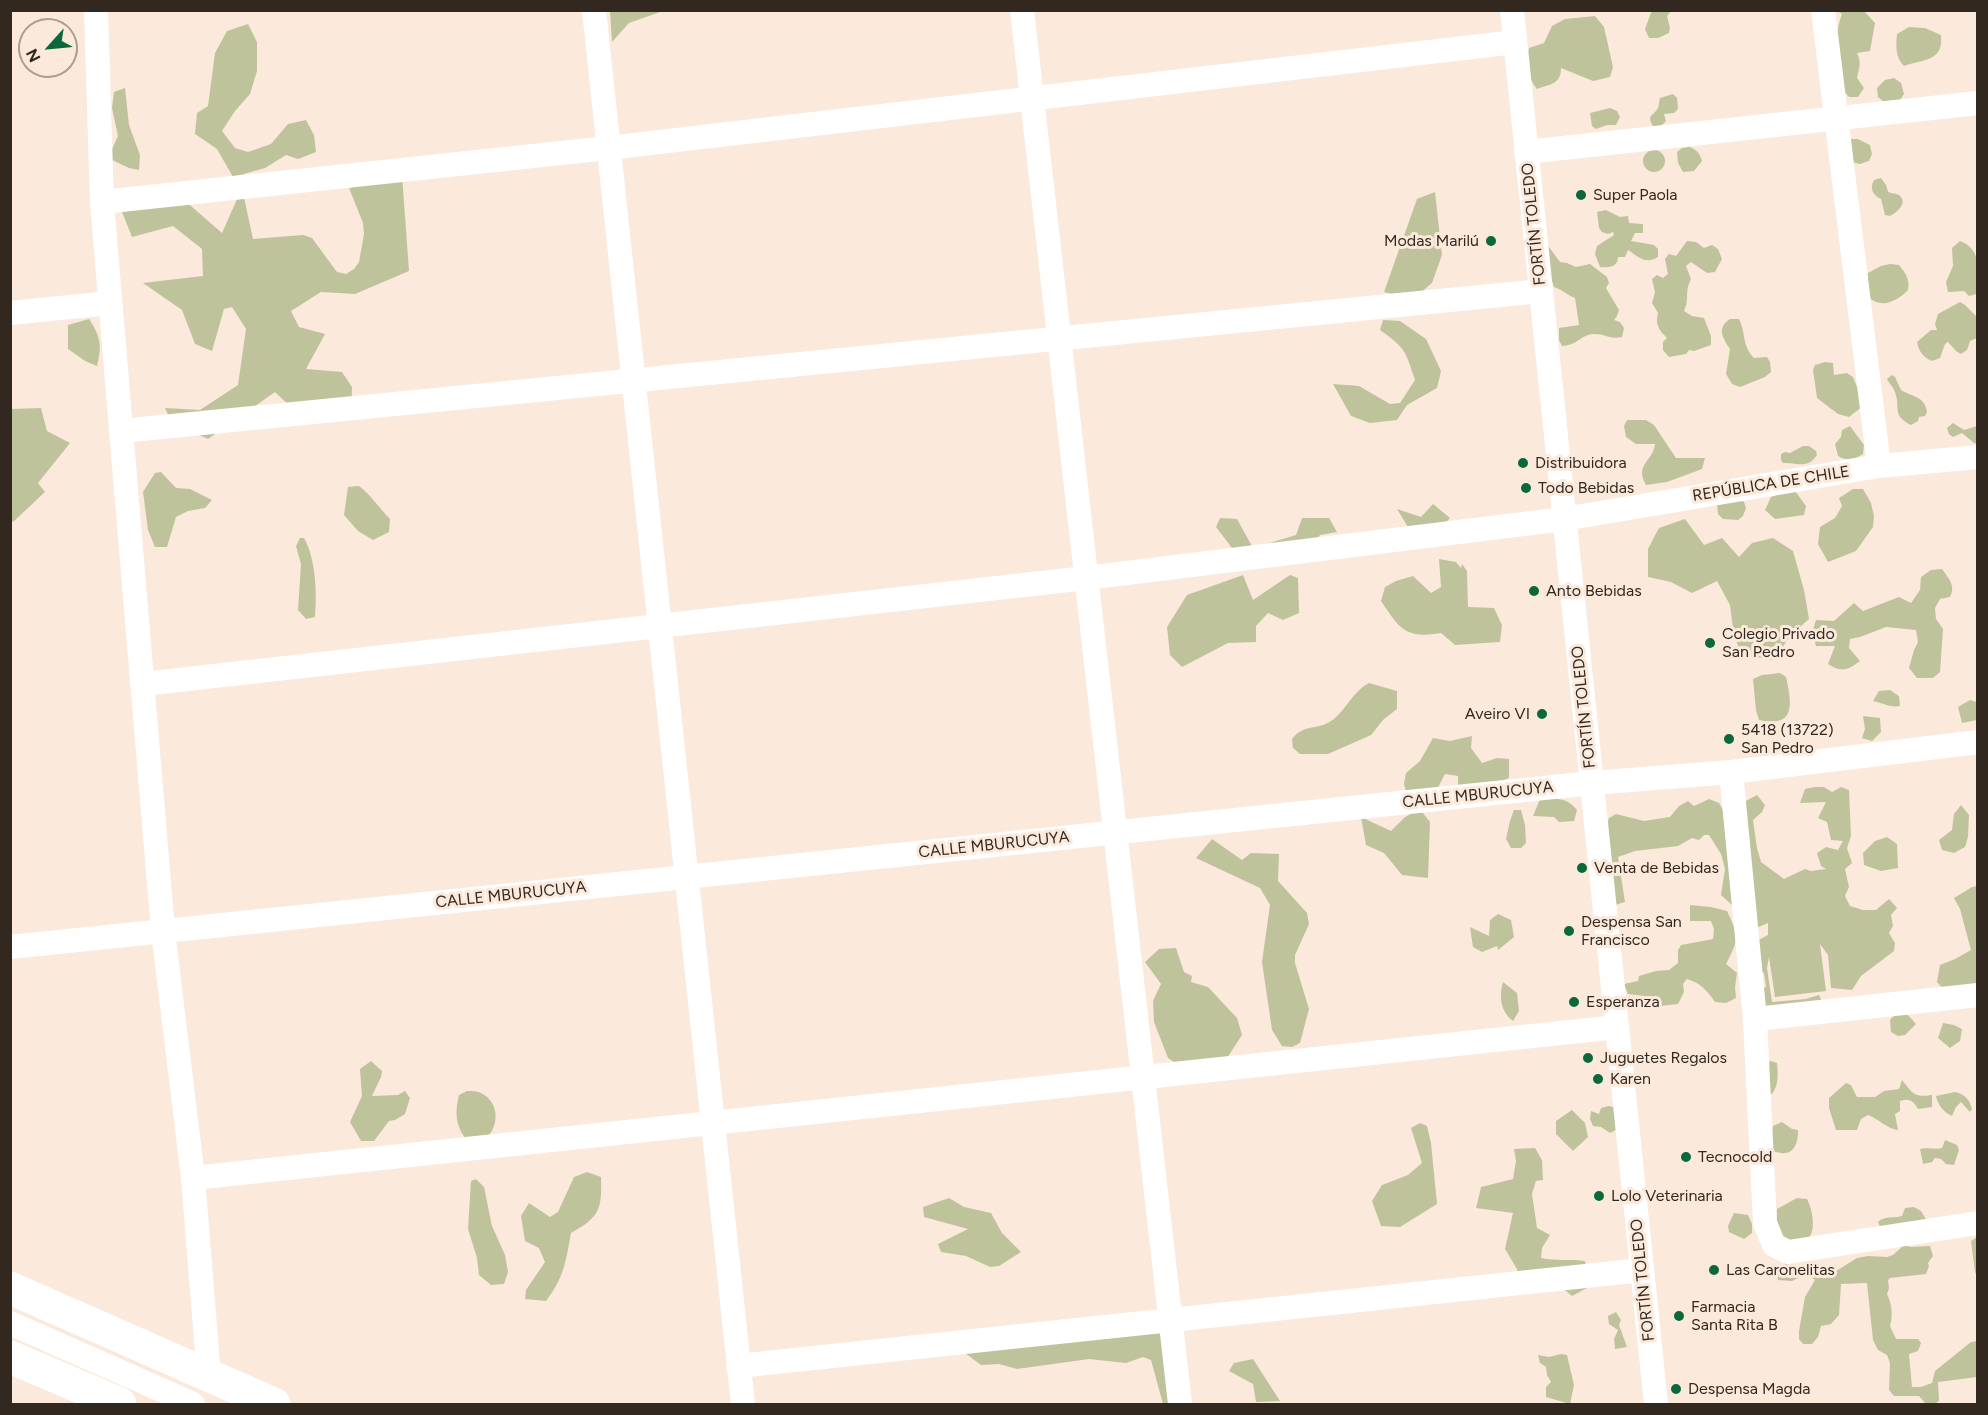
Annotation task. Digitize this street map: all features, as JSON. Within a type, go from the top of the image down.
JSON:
[{"type":"highway","points":[[10,1288],[201,1391],[274,1404]]},
{"type":"highway","points":[[10,1357],[120,1404]]},
{"type":"street","points":[[10,1323],[201,1391],[193,1178],[163,931],[102,202],[96,10]]},
{"type":"street","points":[[594,10],[743,1404]]},
{"type":"street","points":[[1022,10],[1180,1404]]},
{"type":"street","name":"FORTÍN TOLEDO","points":[[1512,10],[1656,1404]]},
{"type":"street","points":[[1823,10],[1880,466]]},
{"type":"street","points":[[102,202],[609,148],[1515,42]]},
{"type":"street","points":[[1526,152],[1977,103]]},
{"type":"street","points":[[121,431],[1541,291]]},
{"type":"street","points":[[10,313],[110,303]]},
{"type":"street","name":"REPÚBLICA DE CHILE","points":[[143,684],[1086,578],[1564,519],[1880,466],[1977,457]]},
{"type":"street","name":"CALLE MBURUCUYA","points":[[10,947],[1592,783],[1731,772],[1977,742]]},
{"type":"street","points":[[1731,772],[1755,1019],[1765,1223],[1773,1245],[1788,1252],[1977,1223]]},
{"type":"street","points":[[1755,1019],[1977,995]]},
{"type":"street","points":[[193,1178],[1617,1026]]},
{"type":"street","points":[[738,1366],[1642,1270]]},
{"type":"green space","points":[[610,10],[663,11],[629,23],[612,42]]},
{"type":"green space","points":[[1652,10],[1671,11],[1667,16],[1669,33],[1658,38],[1649,38],[1645,29]]},
{"type":"green space","points":[[1837,11],[1864,11],[1875,23],[1870,51],[1857,53],[1860,63],[1857,78],[1864,88],[1858,97],[1849,97],[1842,89],[1838,34],[1842,14]]},
{"type":"green space","points":[[1595,16],[1604,27],[1613,67],[1610,77],[1593,81],[1561,68],[1557,80],[1537,89],[1527,70],[1529,48],[1544,43],[1552,26],[1565,19]]},
{"type":"green space","points":[[248,24],[257,42],[257,71],[250,94],[222,131],[235,148],[248,152],[271,144],[288,124],[306,120],[314,135],[316,152],[298,159],[286,155],[265,168],[233,177],[217,149],[195,134],[197,113],[208,106],[215,53],[227,31]]},
{"type":"green space","points":[[1909,27],[1925,28],[1941,35],[1941,44],[1936,55],[1931,58],[1904,66],[1896,47],[1897,34]]},
{"type":"green space","points":[[1894,78],[1901,83],[1904,94],[1900,100],[1884,102],[1878,97],[1877,88],[1885,80]]},
{"type":"green space","points":[[125,88],[129,125],[140,155],[139,170],[108,158],[118,136],[112,108],[114,92]]},
{"type":"green space","points":[[1673,94],[1677,98],[1678,109],[1674,113],[1664,114],[1666,121],[1658,129],[1654,128],[1650,118],[1658,108],[1660,98]]},
{"type":"green space","points":[[1610,108],[1617,111],[1620,117],[1616,125],[1596,129],[1592,126],[1590,113]]},
{"type":"green space","points":[[1850,139],[1858,139],[1870,145],[1872,154],[1869,161],[1860,164],[1852,162]]},
{"type":"green space","points":[[1689,147],[1697,152],[1702,161],[1694,171],[1683,172],[1678,163],[1677,152]]},
{"type":"green space","points":[[1654,150],[1662,153],[1665,161],[1662,169],[1654,172],[1646,169],[1643,161],[1646,153]]},
{"type":"green space","points":[[402,175],[409,271],[355,294],[321,292],[291,311],[299,327],[325,334],[306,369],[342,372],[352,387],[351,417],[309,424],[275,392],[208,439],[172,423],[165,408],[200,410],[238,385],[246,329],[232,307],[224,309],[212,351],[195,344],[182,310],[143,283],[203,276],[202,249],[173,226],[132,237],[122,212],[183,199],[222,233],[242,188],[253,239],[303,235],[312,238],[337,272],[346,274],[359,262],[364,234],[363,223],[349,188]]},
{"type":"green space","points":[[1881,178],[1888,192],[1899,195],[1903,201],[1895,213],[1890,216],[1885,215],[1881,199],[1874,194],[1872,189],[1874,180]]},
{"type":"green space","points":[[1435,192],[1442,255],[1432,283],[1413,299],[1384,292],[1417,199]]},
{"type":"green space","points":[[1606,210],[1620,217],[1628,216],[1629,223],[1643,224],[1643,233],[1635,233],[1631,241],[1654,245],[1658,249],[1658,257],[1646,260],[1628,250],[1625,257],[1618,257],[1615,265],[1600,267],[1595,254],[1597,246],[1614,235],[1613,232],[1608,234],[1602,232],[1599,228],[1597,212]]},
{"type":"green space","points":[[1687,241],[1696,242],[1704,248],[1712,245],[1718,249],[1722,259],[1715,272],[1707,273],[1691,262],[1686,266],[1691,279],[1684,311],[1692,316],[1704,318],[1711,336],[1711,345],[1669,357],[1663,350],[1663,342],[1667,338],[1658,327],[1658,313],[1652,303],[1655,292],[1652,279],[1657,275],[1663,278],[1668,274],[1665,259],[1669,254],[1676,256]]},
{"type":"green space","points":[[1960,241],[1972,250],[1978,263],[1977,294],[1969,296],[1964,291],[1948,292],[1946,282],[1953,266],[1952,248]]},
{"type":"green space","points":[[1546,243],[1560,262],[1576,267],[1590,264],[1607,277],[1609,283],[1606,288],[1619,310],[1614,320],[1620,322],[1624,328],[1622,337],[1614,338],[1593,334],[1562,346],[1559,340],[1559,328],[1579,325],[1575,298],[1554,287]]},
{"type":"green space","points":[[1890,264],[1899,265],[1904,271],[1908,280],[1908,290],[1892,301],[1876,302],[1865,294],[1868,273]]},
{"type":"green space","points":[[1960,302],[1977,317],[1977,338],[1970,341],[1967,350],[1961,354],[1948,342],[1940,358],[1932,361],[1922,354],[1917,342],[1931,330],[1937,330],[1935,324],[1938,314]]},
{"type":"green space","points":[[89,319],[99,342],[100,353],[97,366],[68,349],[68,325]]},
{"type":"green space","points":[[1730,319],[1739,319],[1746,344],[1754,358],[1767,357],[1770,362],[1771,372],[1765,377],[1740,387],[1732,384],[1726,374],[1730,349],[1722,330]]},
{"type":"green space","points":[[1383,320],[1400,321],[1426,339],[1441,371],[1437,388],[1407,405],[1397,420],[1370,423],[1351,416],[1333,384],[1359,386],[1390,404],[1400,403],[1415,380],[1404,351],[1380,330]]},
{"type":"green space","points":[[1825,362],[1833,363],[1834,375],[1847,373],[1853,377],[1863,406],[1849,417],[1838,414],[1817,398],[1813,370],[1815,365]]},
{"type":"green space","points":[[1892,375],[1901,390],[1921,400],[1926,407],[1925,416],[1919,417],[1918,421],[1911,425],[1899,414],[1895,392],[1887,379]]},
{"type":"green space","points":[[41,408],[47,431],[70,443],[38,483],[45,492],[13,522],[10,518],[11,409]]},
{"type":"green space","points":[[1627,420],[1646,420],[1654,425],[1676,458],[1705,458],[1702,469],[1667,482],[1646,485],[1642,472],[1655,444],[1636,444],[1626,437],[1624,426]]},
{"type":"green space","points":[[1953,423],[1964,430],[1977,426],[1977,444],[1962,433],[1953,437],[1949,434],[1947,428]]},
{"type":"green space","points":[[1850,426],[1864,445],[1863,454],[1854,459],[1844,459],[1838,456],[1835,444],[1841,437],[1842,430]]},
{"type":"green space","points":[[1803,446],[1809,446],[1816,451],[1817,455],[1813,460],[1806,464],[1783,463],[1781,454],[1790,453]]},
{"type":"green space","points":[[161,472],[176,488],[190,489],[212,500],[205,508],[188,511],[176,517],[167,547],[155,547],[148,530],[143,492],[155,473]]},
{"type":"green space","points":[[359,486],[390,519],[389,532],[373,540],[358,531],[344,515],[348,487]]},
{"type":"green space","points":[[1793,488],[1806,506],[1804,515],[1775,519],[1765,510],[1771,497]]},
{"type":"green space","points":[[1853,489],[1863,489],[1871,503],[1874,516],[1873,527],[1856,551],[1828,562],[1818,544],[1820,527],[1835,518],[1842,506],[1839,498]]},
{"type":"green space","points":[[1734,496],[1744,502],[1746,508],[1743,516],[1738,520],[1723,519],[1718,514],[1717,504]]},
{"type":"green space","points":[[1433,504],[1450,518],[1433,537],[1416,540],[1397,509],[1421,517]]},
{"type":"green space","points":[[1220,518],[1237,519],[1253,548],[1296,535],[1302,518],[1329,518],[1337,532],[1320,535],[1304,555],[1232,548],[1216,527]]},
{"type":"green space","points":[[1685,519],[1704,545],[1722,538],[1739,557],[1752,543],[1773,538],[1793,551],[1809,619],[1790,636],[1774,660],[1742,655],[1734,636],[1730,605],[1717,581],[1692,593],[1671,582],[1648,577],[1648,549],[1659,528]]},
{"type":"green space","points":[[300,538],[304,538],[308,546],[316,587],[315,617],[306,619],[298,610],[301,564],[296,546]]},
{"type":"green space","points":[[1439,559],[1456,562],[1461,568],[1462,564],[1467,571],[1468,607],[1494,608],[1502,625],[1500,642],[1455,645],[1441,633],[1411,633],[1393,619],[1381,601],[1385,587],[1413,576],[1431,593],[1441,587]]},
{"type":"green space","points":[[1942,569],[1951,583],[1952,593],[1950,597],[1940,599],[1935,608],[1936,619],[1943,629],[1940,672],[1933,678],[1917,678],[1909,668],[1918,642],[1916,630],[1886,627],[1850,639],[1849,648],[1860,661],[1845,669],[1837,669],[1828,664],[1835,646],[1816,646],[1812,632],[1816,620],[1834,621],[1854,603],[1863,611],[1899,597],[1911,603],[1920,590],[1921,577],[1931,570]]},
{"type":"green space","points":[[1243,575],[1253,600],[1290,575],[1298,578],[1299,613],[1283,620],[1268,613],[1256,626],[1256,642],[1228,643],[1182,667],[1170,655],[1167,627],[1187,595]]},
{"type":"green space","points":[[1780,673],[1786,677],[1790,696],[1789,712],[1780,720],[1771,722],[1759,720],[1753,679],[1762,675]]},
{"type":"green space","points":[[1369,683],[1397,691],[1397,709],[1383,720],[1371,735],[1328,754],[1300,754],[1293,748],[1292,739],[1296,734],[1331,721],[1358,691]]},
{"type":"green space","points":[[1890,690],[1899,696],[1900,706],[1890,706],[1873,701],[1879,691]]},
{"type":"green space","points":[[1970,700],[1977,702],[1977,720],[1962,723],[1958,707]]},
{"type":"green space","points":[[1863,716],[1880,718],[1881,732],[1872,741],[1862,738],[1865,729]]},
{"type":"green space","points":[[1472,736],[1471,748],[1482,763],[1497,758],[1509,759],[1509,778],[1458,790],[1458,776],[1445,774],[1430,803],[1408,798],[1404,784],[1406,773],[1420,761],[1433,738],[1450,741]]},
{"type":"green space","points":[[1824,787],[1832,792],[1841,787],[1849,790],[1851,836],[1847,848],[1852,863],[1845,869],[1849,887],[1845,896],[1850,906],[1863,910],[1876,910],[1889,899],[1897,908],[1891,915],[1893,926],[1889,933],[1895,943],[1894,951],[1861,976],[1852,990],[1831,988],[1828,955],[1820,944],[1826,991],[1775,997],[1769,957],[1767,968],[1772,1002],[1806,999],[1819,995],[1824,1005],[1770,1013],[1759,1001],[1761,989],[1766,987],[1764,973],[1757,969],[1753,943],[1768,935],[1768,923],[1754,929],[1740,804],[1757,795],[1765,805],[1762,812],[1753,820],[1757,848],[1761,862],[1784,879],[1805,869],[1811,871],[1826,869],[1821,866],[1817,853],[1826,847],[1838,850],[1843,841],[1831,840],[1827,822],[1818,818],[1826,802],[1800,803],[1805,789]]},
{"type":"green space","points":[[1540,799],[1560,799],[1569,802],[1577,810],[1574,821],[1559,822],[1554,817],[1533,816]]},
{"type":"green space","points":[[1709,799],[1719,803],[1723,810],[1734,907],[1721,895],[1725,869],[1721,854],[1709,835],[1704,835],[1699,840],[1692,838],[1678,846],[1635,851],[1618,857],[1625,902],[1615,905],[1606,826],[1609,818],[1616,814],[1644,821],[1670,817],[1679,806],[1688,801],[1694,806]]},
{"type":"green space","points":[[1961,805],[1969,815],[1965,847],[1954,853],[1942,850],[1939,840],[1952,830],[1954,814]]},
{"type":"green space","points":[[1419,808],[1430,822],[1428,878],[1402,875],[1384,853],[1366,845],[1361,817],[1391,831]]},
{"type":"green space","points":[[1514,810],[1521,810],[1526,843],[1521,848],[1511,848],[1506,839],[1510,821]]},
{"type":"green space","points":[[1887,837],[1897,844],[1898,868],[1881,871],[1864,865],[1863,853],[1875,841]]},
{"type":"green space","points":[[1212,839],[1242,860],[1251,853],[1279,854],[1278,881],[1307,913],[1309,924],[1295,955],[1295,963],[1309,1009],[1300,1043],[1292,1047],[1282,1046],[1272,1030],[1262,962],[1270,905],[1260,888],[1196,858]]},
{"type":"green space","points":[[1977,886],[1977,985],[1946,992],[1937,982],[1940,965],[1971,950],[1960,909],[1954,898]]},
{"type":"green space","points":[[1690,905],[1727,911],[1734,926],[1736,938],[1726,964],[1737,973],[1736,998],[1726,1003],[1715,1002],[1703,988],[1687,979],[1683,984],[1684,992],[1678,1004],[1660,1006],[1644,996],[1628,994],[1624,984],[1638,981],[1639,976],[1669,970],[1678,963],[1678,950],[1681,945],[1713,939],[1714,929],[1711,921],[1690,921]]},
{"type":"green space","points":[[1498,914],[1511,920],[1514,937],[1498,950],[1497,946],[1482,952],[1473,947],[1470,927],[1489,936],[1490,920]]},
{"type":"green space","points":[[1176,948],[1184,972],[1192,976],[1191,982],[1208,987],[1237,1018],[1242,1035],[1227,1058],[1183,1068],[1168,1058],[1154,1022],[1153,1001],[1161,984],[1145,962],[1159,949]]},
{"type":"green space","points":[[1503,982],[1517,993],[1519,1011],[1513,1021],[1503,1008],[1501,993]]},
{"type":"green space","points":[[1895,1014],[1908,1015],[1916,1024],[1905,1035],[1898,1036],[1891,1032],[1890,1020]]},
{"type":"green space","points":[[1943,1023],[1962,1029],[1960,1041],[1950,1048],[1938,1038]]},
{"type":"green space","points":[[371,1061],[382,1071],[372,1096],[398,1095],[405,1091],[410,1098],[405,1114],[389,1121],[374,1141],[361,1141],[350,1122],[362,1096],[360,1069]]},
{"type":"green space","points":[[1771,1061],[1777,1063],[1778,1071],[1777,1083],[1772,1094],[1758,1089],[1761,1064]]},
{"type":"green space","points":[[1902,1080],[1914,1094],[1932,1095],[1932,1107],[1918,1109],[1910,1100],[1900,1101],[1900,1111],[1895,1114],[1898,1130],[1868,1115],[1861,1119],[1857,1130],[1836,1130],[1829,1108],[1829,1098],[1846,1083],[1851,1085],[1857,1097],[1875,1097],[1884,1091],[1899,1089]]},
{"type":"green space","points":[[467,1091],[478,1092],[487,1097],[492,1102],[496,1115],[489,1135],[483,1141],[471,1144],[459,1128],[457,1116],[459,1095]]},
{"type":"green space","points":[[1955,1092],[1962,1094],[1968,1100],[1972,1109],[1970,1112],[1961,1102],[1952,1116],[1941,1108],[1936,1096]]},
{"type":"green space","points":[[1609,1106],[1616,1108],[1618,1129],[1610,1133],[1601,1127],[1593,1126],[1590,1119],[1591,1111],[1599,1114],[1601,1108]]},
{"type":"green space","points":[[1572,1110],[1585,1123],[1588,1137],[1573,1151],[1556,1134],[1556,1121]]},
{"type":"green space","points":[[1782,1122],[1798,1130],[1793,1150],[1785,1153],[1773,1151],[1771,1135],[1773,1126]]},
{"type":"green space","points":[[1420,1123],[1427,1126],[1431,1143],[1437,1204],[1400,1227],[1381,1226],[1372,1201],[1382,1185],[1408,1175],[1422,1163],[1411,1128]]},
{"type":"green space","points":[[1945,1140],[1957,1145],[1959,1150],[1954,1165],[1946,1164],[1941,1159],[1935,1158],[1932,1162],[1923,1164],[1920,1149],[1942,1148]]},
{"type":"green space","points":[[1535,1148],[1542,1160],[1543,1180],[1536,1181],[1532,1194],[1537,1228],[1550,1235],[1542,1248],[1541,1258],[1585,1261],[1589,1287],[1572,1296],[1560,1286],[1519,1292],[1517,1269],[1505,1249],[1513,1213],[1476,1208],[1481,1187],[1513,1179],[1516,1161],[1514,1149]]},
{"type":"green space","points":[[587,1172],[601,1177],[600,1205],[594,1217],[571,1233],[561,1277],[546,1301],[525,1299],[526,1290],[545,1262],[539,1248],[525,1241],[521,1216],[529,1203],[550,1217],[558,1212],[574,1177]]},
{"type":"green space","points":[[476,1179],[484,1187],[492,1226],[505,1255],[508,1272],[504,1284],[491,1285],[479,1275],[477,1258],[468,1229],[471,1181]]},
{"type":"green space","points":[[949,1198],[964,1207],[991,1213],[1002,1233],[1021,1252],[999,1266],[990,1267],[966,1256],[941,1252],[938,1244],[968,1229],[924,1217],[923,1207]]},
{"type":"green space","points":[[1797,1198],[1807,1199],[1811,1208],[1813,1225],[1811,1235],[1802,1242],[1789,1246],[1776,1228],[1777,1209]]},
{"type":"green space","points":[[1914,1207],[1921,1211],[1927,1221],[1882,1231],[1878,1222],[1902,1216],[1905,1208]]},
{"type":"green space","points":[[1734,1213],[1748,1215],[1752,1224],[1752,1233],[1744,1239],[1729,1232],[1728,1226]]},
{"type":"green space","points":[[1978,1237],[1977,1276],[1971,1241]]},
{"type":"green space","points":[[1904,1245],[1930,1246],[1933,1256],[1928,1263],[1926,1274],[1888,1280],[1887,1294],[1892,1314],[1890,1326],[1896,1339],[1918,1339],[1921,1343],[1918,1351],[1909,1354],[1912,1387],[1932,1383],[1935,1371],[1971,1342],[1977,1341],[1977,1377],[1938,1382],[1939,1401],[1935,1404],[1925,1403],[1919,1396],[1894,1396],[1889,1390],[1890,1363],[1887,1355],[1878,1350],[1873,1340],[1867,1283],[1841,1284],[1839,1315],[1831,1324],[1821,1326],[1818,1337],[1812,1344],[1803,1344],[1799,1339],[1799,1331],[1805,1297],[1815,1280],[1806,1274],[1792,1281],[1778,1280],[1777,1271],[1785,1263],[1795,1267],[1824,1264],[1828,1276],[1857,1258],[1887,1257],[1893,1255]]},
{"type":"green space","points":[[1616,1312],[1621,1320],[1619,1325],[1627,1347],[1615,1349],[1614,1339],[1618,1330],[1609,1324],[1608,1316]]},
{"type":"green space","points":[[1159,1319],[1172,1404],[1163,1404],[1151,1360],[1143,1357],[1126,1363],[1089,1359],[1017,1369],[999,1364],[981,1365],[965,1353]]},
{"type":"green space","points":[[1538,1355],[1549,1357],[1567,1355],[1574,1385],[1570,1404],[1546,1397],[1546,1387],[1551,1382],[1546,1367],[1540,1363]]},
{"type":"green space","points":[[1253,1359],[1280,1401],[1256,1402],[1253,1384],[1229,1371],[1234,1363]]},
{"type":"place","name":"Super Paola","points":[[1581,195]]},
{"type":"place","name":"Modas Marilú","points":[[1491,241]]},
{"type":"place","name":"Distribuidora","points":[[1523,463]]},
{"type":"place","name":"Todo Bebidas","points":[[1526,488]]},
{"type":"place","name":"Anto Bebidas","points":[[1534,591]]},
{"type":"place","name":"Colegio Privado San Pedro","points":[[1710,643]]},
{"type":"place","name":"Aveiro VI","points":[[1542,714]]},
{"type":"place","name":"5418 (13722) San Pedro","points":[[1729,739]]},
{"type":"place","name":"Venta de Bebidas","points":[[1582,868]]},
{"type":"place","name":"Despensa San Francisco","points":[[1569,931]]},
{"type":"place","name":"Esperanza","points":[[1574,1002]]},
{"type":"place","name":"Juguetes Regalos","points":[[1588,1058]]},
{"type":"place","name":"Karen","points":[[1598,1079]]},
{"type":"place","name":"Tecnocold","points":[[1686,1157]]},
{"type":"place","name":"Lolo Veterinaria","points":[[1599,1196]]},
{"type":"place","name":"Las Caronelitas","points":[[1714,1270]]},
{"type":"place","name":"Farmacia Santa Rita B","points":[[1679,1316]]},
{"type":"place","name":"Despensa Magda","points":[[1676,1389]]}]
